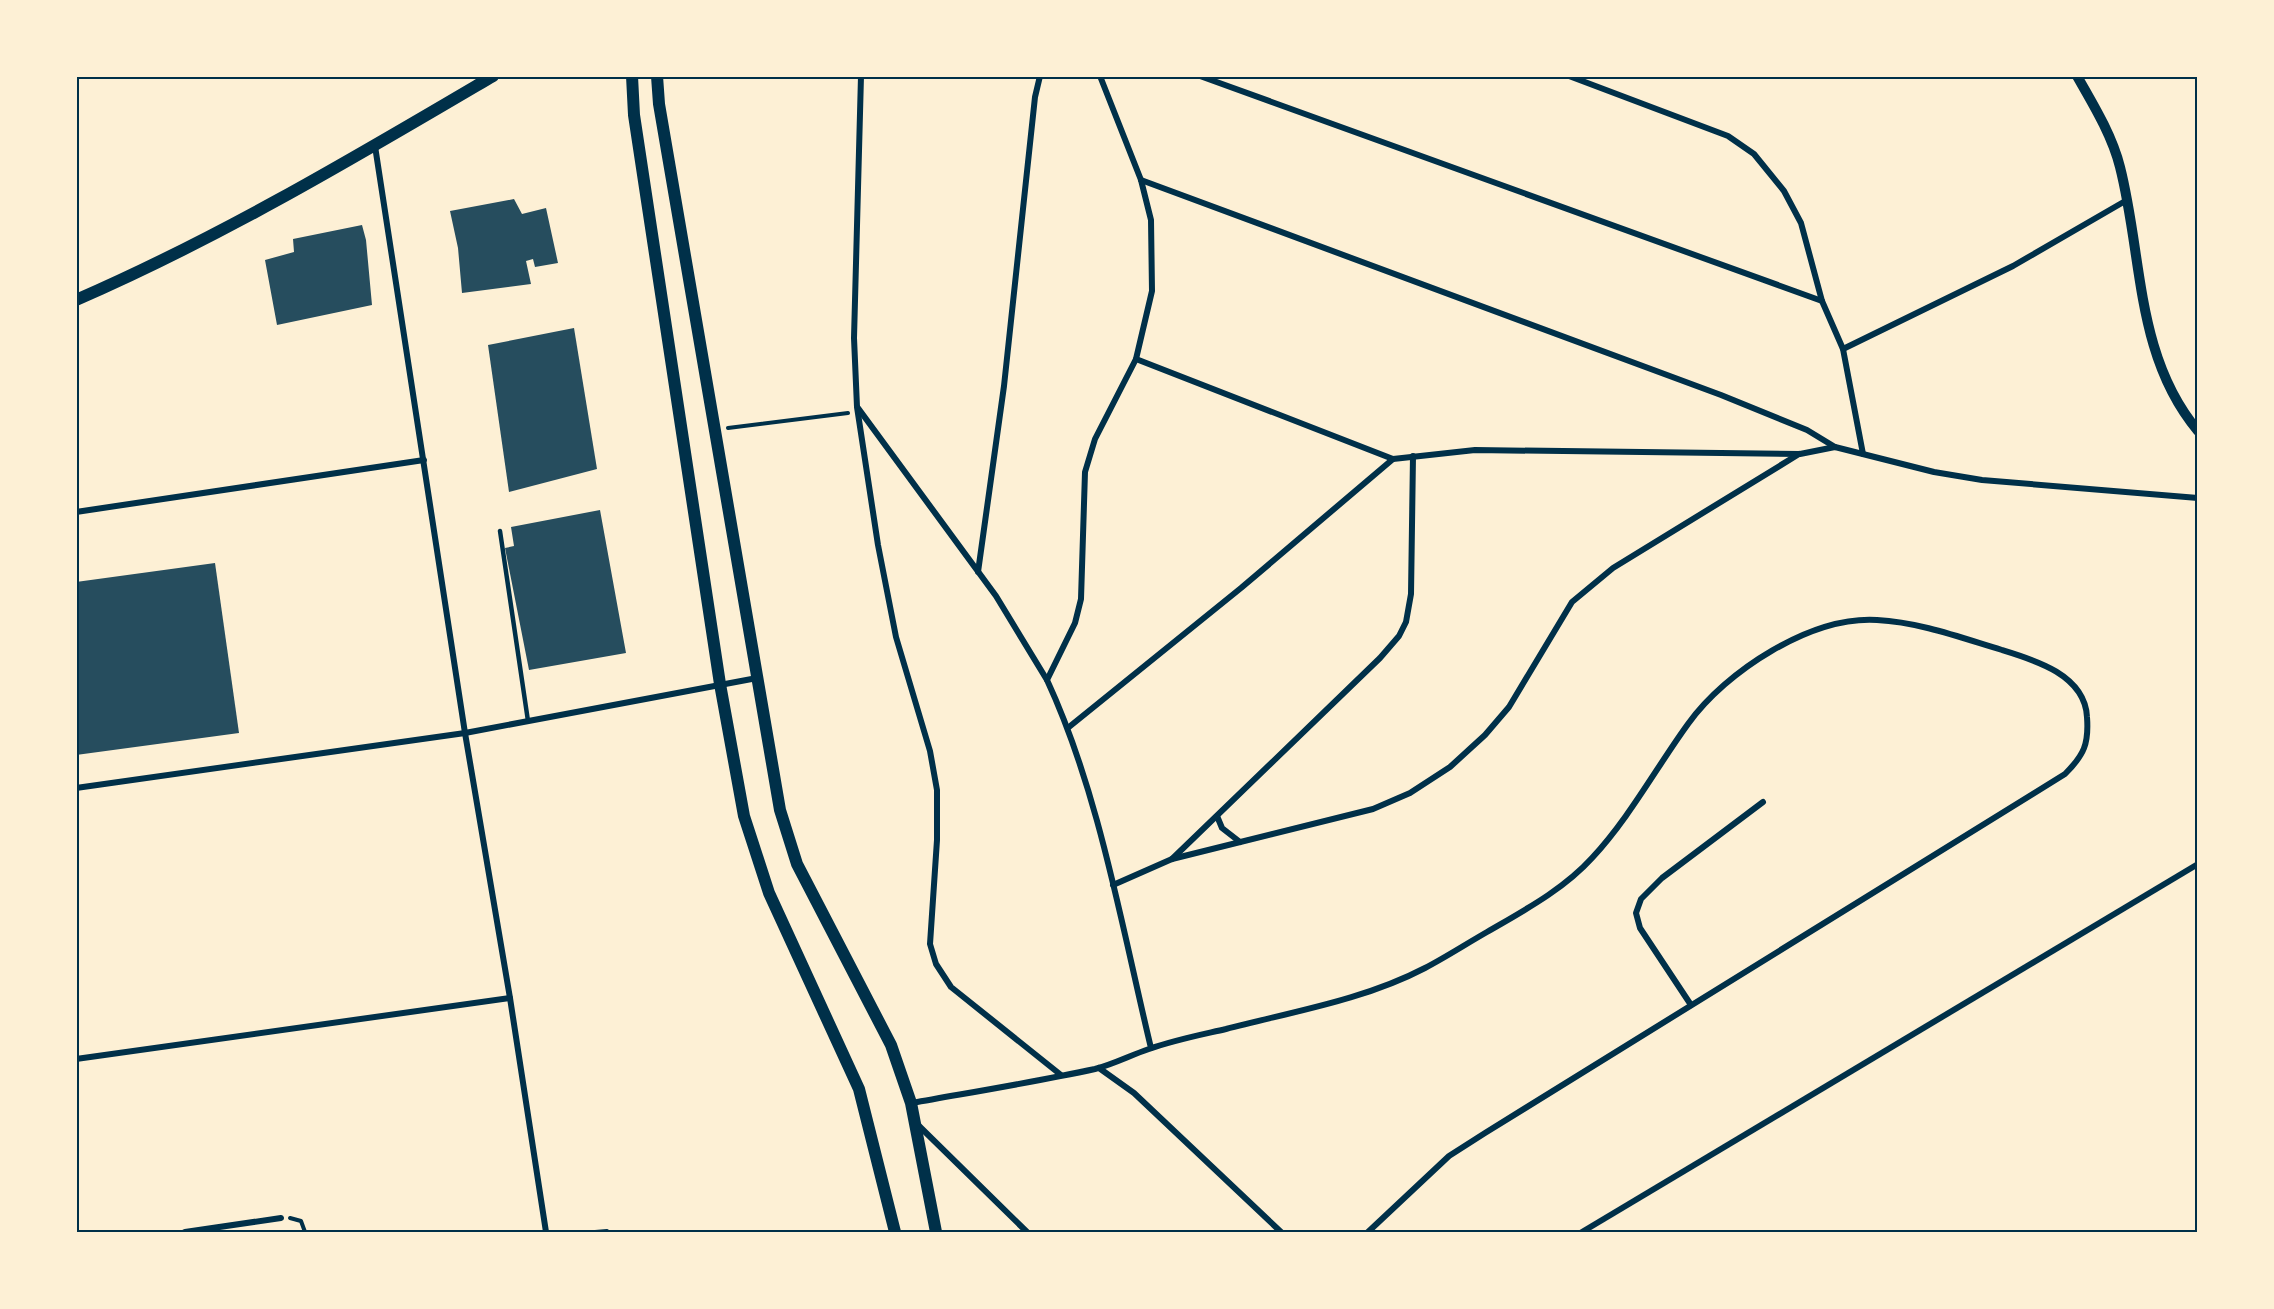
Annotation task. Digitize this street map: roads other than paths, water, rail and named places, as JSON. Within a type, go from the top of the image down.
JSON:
[{"type":"main road","points":[[76,300],[160,264],[375,146],[493,76]]},
{"type":"main road","points":[[632,76],[634,115],[720,684],[744,816],[764,880],[859,1089],[895,1233]]},
{"type":"main road","points":[[657,76],[659,104],[780,810],[796,864],[891,1044],[911,1103],[936,1233]]},
{"type":"street","points":[[861,76],[854,338],[857,410],[878,545],[896,637],[930,751],[937,790],[937,840],[930,944],[936,964],[951,987],[1061,1075]]},
{"type":"street","points":[[978,572],[1004,386],[1035,97],[1040,76]]},
{"type":"street","points":[[1047,680],[1075,623],[1082,599],[1085,472],[1095,439],[1136,359],[1152,291],[1151,220],[1141,180],[1100,76]]},
{"type":"street","points":[[1200,76],[1822,301]]},
{"type":"street","points":[[1569,76],[1728,136],[1754,154],[1784,191],[1801,223],[1822,301],[1843,349],[1863,454]]},
{"type":"street","points":[[2077,76],[2096,109],[2120,165],[2148,332],[2160,370],[2178,406],[2198,431]]},
{"type":"street","points":[[375,146],[465,733],[510,998],[546,1233]]},
{"type":"street","points":[[1141,180],[1721,395],[1807,430],[1835,447],[1934,472],[1982,480],[2198,498]]},
{"type":"street","points":[[1843,349],[2013,266],[2127,200]]},
{"type":"street","points":[[1136,359],[1393,459],[1476,450],[1800,454],[1835,447]]},
{"type":"street","points":[[857,410],[1008,614],[1047,680],[1069,727],[1113,885],[1151,1048]]},
{"type":"street","points":[[1113,885],[1172,860],[1373,809],[1410,793],[1450,767],[1485,735],[1509,707],[1572,602],[1613,568],[1800,454]]},
{"type":"street","points":[[1172,860],[1380,658],[1399,636],[1406,622],[1411,594],[1413,456]]},
{"type":"street","points":[[1069,727],[1241,588],[1393,459]]},
{"type":"street","points":[[76,512],[424,460]]},
{"type":"street","points":[[911,1103],[1099,1068],[1151,1048],[1383,987],[1423,969],[1549,894],[1593,857],[1630,811],[1690,721],[1715,694],[1756,661],[1798,637],[1846,620],[1878,620],[1931,629],[2035,660],[2058,672],[2077,691],[2087,710],[2088,738],[2080,759],[2065,774],[1449,1156],[1368,1233]]},
{"type":"street","points":[[76,788],[465,733],[758,678]]},
{"type":"street","points":[[1691,1005],[1640,928],[1636,913],[1641,899],[1662,878],[1763,802]]},
{"type":"street","points":[[1217,816],[1222,828],[1240,842]]},
{"type":"street","points":[[1582,1233],[2198,864]]},
{"type":"street","points":[[76,1059],[510,998]]},
{"type":"street","points":[[1099,1068],[1134,1094],[1281,1233]]},
{"type":"street","points":[[915,1122],[1027,1233]]},
{"type":"street","points":[[185,1233],[281,1218]]},
{"type":"lane","points":[[500,531],[528,721]]}]
